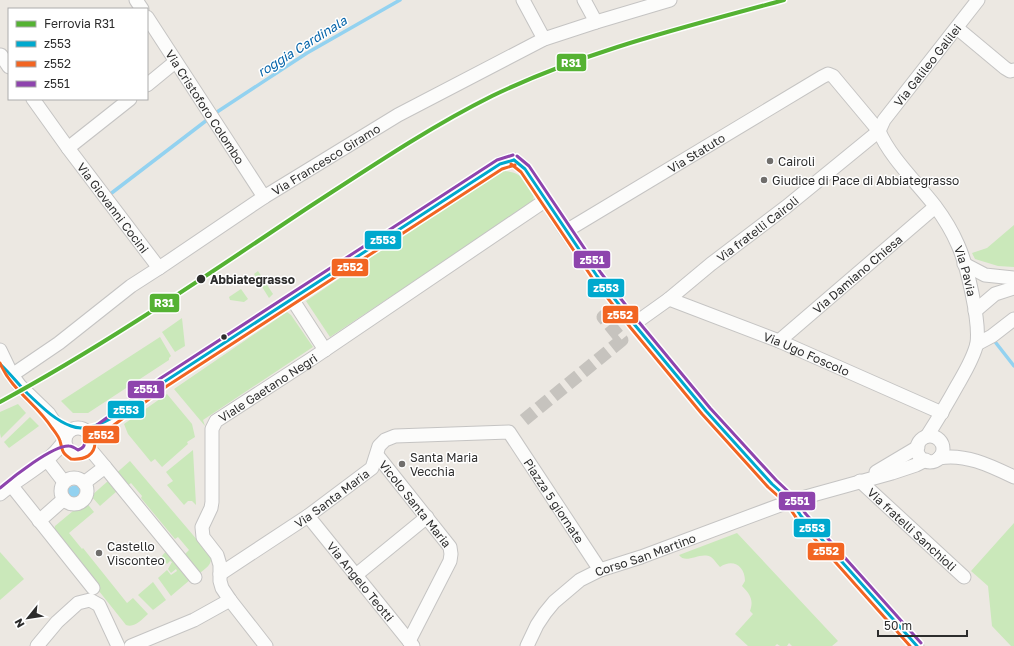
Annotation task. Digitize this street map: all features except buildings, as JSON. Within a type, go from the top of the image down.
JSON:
[{"type":"street","points":[[523,0],[544,39]]},
{"type":"street","points":[[584,0],[596,22]]},
{"type":"street","name":"Via Francesco Giramo","points":[[7,370],[59,343],[131,286],[264,197],[398,115],[544,39],[670,0]]},
{"type":"street","name":"Via Galileo Galilei","points":[[879,131],[884,120],[978,0]]},
{"type":"street","name":"Via Cristoforo Colombo","points":[[148,19],[264,197]]},
{"type":"street","points":[[957,28],[1005,68],[1010,71],[1014,70]]},
{"type":"street","points":[[1,55],[8,66]]},
{"type":"street","points":[[148,84],[176,62]]},
{"type":"street","name":"Via Pavia","points":[[828,74],[833,76],[879,131],[882,139],[935,207],[952,233],[959,247],[964,264],[975,310],[978,330],[977,344],[967,368],[942,413],[939,444],[921,440],[918,447]]},
{"type":"street","name":"Via Statuto","points":[[566,231],[828,74]]},
{"type":"street","name":"Via Giovanni Cocini","points":[[34,100],[68,148],[159,268]]},
{"type":"street","points":[[68,148],[129,100]]},
{"type":"street","name":"Via fratelli Cairoli","points":[[634,324],[669,299],[879,131]]},
{"type":"street","points":[[84,436],[98,424],[115,417],[164,382],[500,164],[514,160],[526,168],[597,276],[634,324],[706,411],[772,484],[791,501],[801,516],[917,646]]},
{"type":"street","name":"Viale Gaetano Negri","points":[[266,646],[222,588],[217,555],[203,537],[202,527],[211,508],[212,502],[212,429],[216,421],[325,350],[546,200]]},
{"type":"street","name":"Via Damiano Chiesa","points":[[779,341],[935,207]]},
{"type":"street","points":[[964,264],[985,275],[1014,278]]},
{"type":"street","points":[[975,310],[996,294],[1014,288]]},
{"type":"street","name":"Viale Gaetano Negri","points":[[292,299],[325,350]]},
{"type":"street","name":"Via Ugo Foscolo","points":[[669,299],[779,341],[942,413]]},
{"type":"street","points":[[977,344],[992,336],[1014,319]]},
{"type":"street","points":[[0,350],[7,370],[20,386],[49,414],[84,436],[105,467],[195,577]]},
{"type":"street","points":[[49,414],[66,444],[75,454],[80,455],[86,452],[84,436]]},
{"type":"street","points":[[0,494],[51,457],[66,444],[68,432],[84,436]]},
{"type":"street","name":"Via Santa Maria","points":[[220,569],[308,516],[372,468],[377,455],[378,446],[385,440],[395,436],[508,432]]},
{"type":"street","name":"Piazza 5 giornate","points":[[508,432],[600,570]]},
{"type":"street","points":[[860,481],[918,447],[919,455],[926,460],[933,461],[939,444],[1014,477]]},
{"type":"street","name":"Vicolo Santa Maria","points":[[377,455],[450,548],[452,554],[411,643]]},
{"type":"street","points":[[51,457],[64,482]]},
{"type":"street","points":[[791,501],[892,473],[926,460]]},
{"type":"street","points":[[84,483],[105,467]]},
{"type":"street","points":[[70,478],[76,478],[84,483],[86,491],[85,497],[80,501],[69,503],[64,499],[61,494],[61,488],[64,482],[70,478]]},
{"type":"street","name":"Via fratelli Sanchioli","points":[[860,481],[964,577]]},
{"type":"street","points":[[11,485],[93,588]]},
{"type":"street","points":[[39,521],[64,499]]},
{"type":"street","name":"Corso San Martino","points":[[527,646],[537,625],[545,613],[554,602],[580,580],[600,570],[641,557],[791,501]]},
{"type":"street","name":"Via Angelo Teotti","points":[[308,516],[411,643]]},
{"type":"street","points":[[356,575],[426,517]]},
{"type":"street","points":[[37,646],[57,622],[78,603],[90,600],[99,605],[118,646]]},
{"type":"street","points":[[131,646],[194,620],[230,600]]},
{"type":"green space","points":[[503,171],[515,173],[522,178],[534,195],[533,201],[330,337],[306,301],[496,173]]},
{"type":"green space","points":[[1014,225],[1014,267],[998,266],[975,259],[972,253],[987,248]]},
{"type":"green space","points":[[258,271],[273,294],[269,298],[254,274]]},
{"type":"green space","points":[[241,289],[248,299],[244,302],[230,300],[229,297]]},
{"type":"green space","points":[[287,312],[291,315],[313,347],[203,420],[205,426],[174,389]]},
{"type":"green space","points":[[182,318],[185,346],[175,352],[162,332]]},
{"type":"green space","points":[[160,337],[171,356],[169,360],[88,413],[73,413],[61,401]]},
{"type":"green space","points":[[167,394],[192,424],[195,437],[187,442],[188,444],[162,467],[155,459],[151,462],[128,434],[124,424]]},
{"type":"green space","points":[[18,404],[26,413],[1,438],[0,412]]},
{"type":"green space","points":[[30,417],[39,426],[9,448],[4,442]]},
{"type":"green space","points":[[193,450],[196,505],[192,501],[188,501],[184,505],[167,485],[173,481],[166,472]]},
{"type":"green space","points":[[130,461],[210,555],[210,564],[198,575],[182,557],[189,550],[178,537],[175,539],[141,498],[142,496],[131,483],[124,489],[113,476]]},
{"type":"green space","points":[[108,481],[117,491],[100,506],[91,496]]},
{"type":"green space","points":[[85,501],[94,512],[69,533],[82,549],[83,548],[127,603],[133,598],[148,614],[135,624],[129,626],[126,625],[95,586],[54,529],[55,526]]},
{"type":"green space","points":[[1014,523],[1014,646],[1011,646],[992,626],[988,586],[971,571]]},
{"type":"green space","points":[[737,533],[838,641],[832,646],[792,646],[789,643],[787,646],[780,646],[777,644],[775,646],[748,646],[735,634],[753,614],[750,611],[752,604],[750,597],[742,586],[745,581],[741,568],[737,565],[729,563],[720,567],[711,557],[707,556],[685,559],[679,555]]},
{"type":"green space","points":[[167,550],[191,579],[171,596],[158,578],[167,570],[171,575],[177,571],[176,569],[171,573],[168,569],[172,562],[170,561],[167,564],[163,560],[162,556]]},
{"type":"green space","points":[[0,552],[24,579],[0,600]]},
{"type":"green space","points":[[153,582],[166,600],[153,610],[138,595]]},
{"type":"water","points":[[76,485],[80,488],[79,495],[77,498],[70,500],[65,495],[67,489]]},
{"type":"waterway","name":"roggia Cardinala","points":[[217,112],[307,53],[400,0]]},
{"type":"waterway","name":"roggia Cardinala","points":[[109,195],[207,120]]},
{"type":"waterway","name":"roggia Cardinala","points":[[996,343],[1014,366]]},
{"type":"tunnel","points":[[524,420],[622,340],[603,317],[620,304]]},
{"type":"rail line","name":"R31","points":[[0,402],[118,333],[399,149],[468,108],[527,80],[599,53],[673,30],[784,0]]},
{"type":"transit line","name":"z551","points":[[0,488],[33,462],[53,451],[69,446],[78,450],[81,449],[85,444],[86,435],[97,425],[161,378],[497,160],[513,155]]},
{"type":"transit line","name":"z551","points":[[517,156],[529,166],[601,273],[638,321],[710,408],[776,480],[795,498],[805,513],[921,643]]},
{"type":"transit line","name":"z553","points":[[514,160],[525,169],[597,276],[634,324],[706,411],[772,484],[791,501],[801,516],[917,646]]},
{"type":"transit line","name":"z553","points":[[0,364],[27,393],[59,420],[71,426],[82,428],[94,426],[107,421],[120,414],[164,382],[500,164],[514,160]]},
{"type":"transit line","name":"z552","points":[[511,164],[521,172],[593,279],[630,327],[702,414],[768,487],[787,504],[797,519],[910,646]]},
{"type":"transit line","name":"z552","points":[[0,363],[11,381],[46,419],[56,433],[65,455],[71,459],[85,458],[94,450],[95,440],[167,386],[502,169],[515,165]]},
{"type":"place","name":"Cairoli","points":[[770,161]]},
{"type":"place","name":"Giudice di Pace di Abbiategrasso","points":[[764,180]]},
{"type":"place","name":"Abbiategrasso","points":[[201,279]]},
{"type":"place","name":"Santa Maria Vecchia","points":[[402,464]]},
{"type":"place","name":"Castello Visconteo","points":[[99,553]]}]
